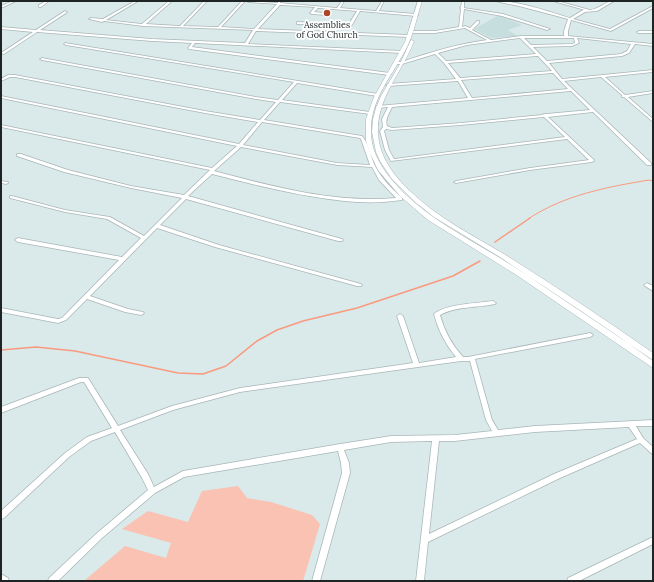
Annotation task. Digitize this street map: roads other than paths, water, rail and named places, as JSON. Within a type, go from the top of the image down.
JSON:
[{"type":"main road","points":[[420,1],[402,63],[388,85],[378,107],[372,137],[383,162],[401,186],[436,216],[543,282],[653,357]]},
{"type":"main road","points":[[424,1],[414,32],[404,53],[377,94],[370,113],[374,158],[383,172],[410,202],[431,218],[538,286],[653,365]]},
{"type":"street","points":[[1,7],[14,1]]},
{"type":"street","points":[[40,6],[48,1]]},
{"type":"street","points":[[102,21],[137,1]]},
{"type":"street","points":[[143,25],[171,1]]},
{"type":"street","points":[[181,26],[206,1]]},
{"type":"street","points":[[219,28],[244,1]]},
{"type":"street","points":[[248,1],[416,15]]},
{"type":"street","points":[[304,6],[308,1]]},
{"type":"street","points":[[338,8],[343,1]]},
{"type":"street","points":[[377,11],[383,1]]},
{"type":"street","points":[[460,27],[463,1]]},
{"type":"street","points":[[498,1],[613,30],[653,7]]},
{"type":"street","points":[[554,1],[592,11]]},
{"type":"street","points":[[565,3],[569,1]]},
{"type":"street","points":[[570,19],[584,12],[596,10],[613,1]]},
{"type":"street","points":[[246,45],[254,32],[279,3]]},
{"type":"street","points":[[318,7],[312,13],[325,14]]},
{"type":"street","points":[[461,8],[502,15],[548,29]]},
{"type":"street","points":[[298,23],[350,25],[359,10]]},
{"type":"street","points":[[3,53],[65,12]]},
{"type":"street","points":[[566,37],[570,19]]},
{"type":"street","points":[[90,20],[143,25],[409,36]]},
{"type":"street","points":[[471,29],[478,22]]},
{"type":"street","points":[[414,32],[435,32],[460,27],[471,29],[489,40]]},
{"type":"street","points":[[1,28],[102,37],[404,53],[419,57]]},
{"type":"street","points":[[639,32],[653,32]]},
{"type":"street","points":[[521,37],[546,62],[561,80],[649,164]]},
{"type":"street","points":[[396,63],[402,63],[435,52],[489,40],[521,37],[575,37],[641,45],[653,45]]},
{"type":"street","points":[[530,46],[572,45],[577,43],[575,37]]},
{"type":"street","points":[[194,42],[190,48],[389,74]]},
{"type":"street","points":[[66,44],[377,94]]},
{"type":"street","points":[[546,62],[622,55],[628,52],[633,44]]},
{"type":"street","points":[[641,45],[653,49]]},
{"type":"street","points":[[435,52],[446,62],[460,80],[471,99]]},
{"type":"street","points":[[446,62],[539,55]]},
{"type":"street","points":[[42,59],[281,101],[370,113]]},
{"type":"street","points":[[561,80],[653,71]]},
{"type":"street","points":[[388,85],[554,72]]},
{"type":"street","points":[[1,80],[9,76],[14,76],[262,122],[361,137],[372,166],[385,184],[400,199],[382,201],[359,200],[316,195],[1,126]]},
{"type":"street","points":[[602,76],[623,96],[651,117],[653,121]]},
{"type":"street","points":[[1,310],[62,321],[122,259],[240,145],[281,101],[296,82]]},
{"type":"street","points":[[378,107],[572,90]]},
{"type":"street","points":[[623,96],[653,92]]},
{"type":"street","points":[[1,97],[337,164],[372,166]]},
{"type":"street","points":[[390,107],[384,119],[385,127],[382,131],[387,150],[393,160],[566,138]]},
{"type":"street","points":[[385,127],[392,129],[413,128],[593,111]]},
{"type":"street","points":[[456,182],[530,169],[592,162],[544,115]]},
{"type":"street","points":[[18,155],[70,172],[131,187],[185,197],[340,240]]},
{"type":"street","points":[[12,198],[65,211],[108,218],[144,238]]},
{"type":"street","points":[[157,226],[217,246],[359,285]]},
{"type":"street","points":[[18,240],[122,259]]},
{"type":"street","points":[[646,285],[653,290]]},
{"type":"street","points":[[86,297],[127,311],[141,313]]},
{"type":"street","points":[[461,359],[450,343],[437,314],[439,312],[454,308],[493,303]]},
{"type":"street","points":[[400,316],[418,365]]},
{"type":"street","points":[[1,516],[78,446],[116,428],[172,408],[240,390],[470,358],[590,335]]},
{"type":"street","points":[[470,358],[489,420],[496,433]]},
{"type":"street","points":[[1,410],[86,380],[116,428],[152,491]]},
{"type":"street","points":[[52,581],[99,536],[152,491],[183,474],[391,439],[455,438],[534,430],[653,423]]},
{"type":"street","points":[[631,425],[641,440],[653,451]]},
{"type":"street","points":[[420,581],[426,540],[436,438]]},
{"type":"street","points":[[426,540],[557,476],[641,440]]},
{"type":"street","points":[[316,581],[346,473],[346,463],[340,447]]},
{"type":"street","points":[[571,581],[653,540]]},
{"type":"street","points":[[1,578],[5,581]]},
{"type":"waterway","points":[[528,219],[556,204],[586,193],[649,180],[653,181]]},
{"type":"waterway","points":[[495,242],[530,218]]},
{"type":"waterway","points":[[1,350],[36,347],[75,351],[178,373],[203,374],[226,366],[257,341],[277,330],[303,321],[357,308],[453,276],[480,261]]},
{"type":"place","name":"Assemblies of God Church","points":[[327,13]]}]
